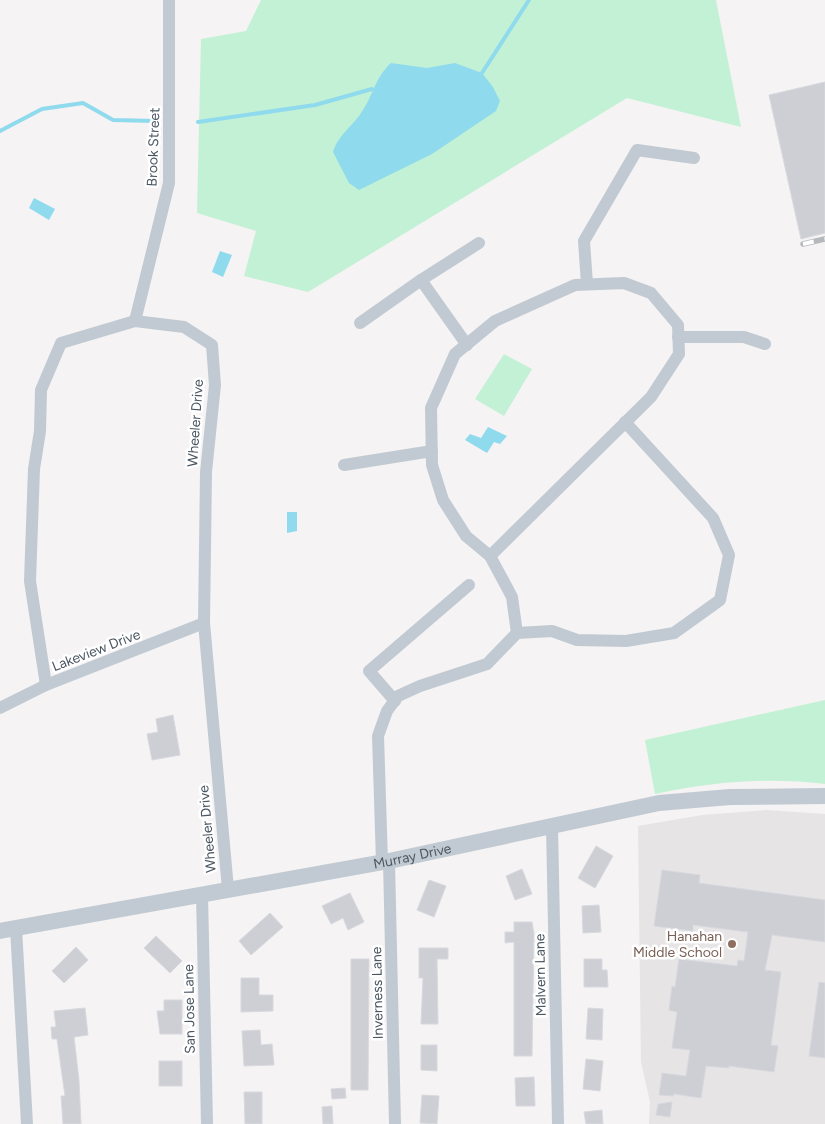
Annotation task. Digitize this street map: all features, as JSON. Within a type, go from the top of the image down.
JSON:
[{"type":"street","name":"Brook Street","points":[[134,321],[169,184],[169,0]]},
{"type":"street","points":[[587,284],[584,241],[637,150],[694,158]]},
{"type":"street","points":[[360,323],[421,280],[479,243]]},
{"type":"street","points":[[421,280],[467,345]]},
{"type":"street","points":[[490,556],[651,397],[679,354],[678,325],[651,293],[624,283],[575,285],[495,321],[455,354],[431,408],[432,465],[443,500],[466,536],[490,556],[512,597],[517,633]]},
{"type":"street","name":"Wheeler Drive","points":[[46,685],[30,581],[34,469],[40,431],[41,390],[61,343],[134,321],[184,327],[212,345],[215,385],[206,472],[204,623],[228,889]]},
{"type":"street","points":[[678,337],[744,337],[765,344]]},
{"type":"street","points":[[469,585],[369,671],[395,701],[398,696],[420,686],[487,664],[517,633],[552,632],[577,640],[616,640],[674,633],[720,600],[729,555],[713,518],[625,422]]},
{"type":"street","points":[[344,465],[432,451]]},
{"type":"street","name":"Lakeview Drive","points":[[0,708],[46,685],[204,623]]},
{"type":"street","name":"Inverness Lane","points":[[395,701],[387,711],[378,736],[386,862],[395,1124]]},
{"type":"street","name":"Murray Drive","points":[[8,930],[386,862],[682,800],[730,797],[825,796]]},
{"type":"street","name":"Malvern Lane","points":[[552,826],[558,1124]]},
{"type":"street","name":"San Jose Lane","points":[[202,894],[207,1124]]},
{"type":"street","points":[[8,930],[27,1124]]},
{"type":"shaded area","name":"Hanahan Middle School","points":[[766,810],[825,814],[825,1124],[649,1124],[650,1102],[641,1062],[638,826],[702,815]]},
{"type":"green space","points":[[261,0],[716,0],[741,127],[627,98],[308,292],[244,276],[256,231],[197,213],[201,39],[246,31]]},
{"type":"green space","points":[[504,354],[532,369],[504,416],[475,399]]},
{"type":"green space","points":[[825,700],[825,784],[782,781],[739,782],[697,786],[655,794],[645,740]]},
{"type":"water","points":[[391,63],[427,68],[455,63],[482,73],[493,87],[500,101],[496,111],[432,154],[359,190],[349,183],[333,152],[342,135],[367,104],[378,80]]},
{"type":"water","points":[[34,198],[55,209],[49,220],[29,208]]},
{"type":"water","points":[[220,251],[232,255],[223,277],[212,272]]},
{"type":"water","points":[[488,427],[507,436],[500,444],[494,442],[487,453],[465,440],[470,434],[481,438]]},
{"type":"water","points":[[287,512],[297,512],[297,531],[287,533]]},
{"type":"building","points":[[825,82],[825,233],[801,239],[769,95]]},
{"type":"building","points":[[173,715],[180,755],[152,760],[147,734],[158,732],[156,719]]},
{"type":"building","points":[[596,846],[613,856],[595,888],[578,878]]},
{"type":"building","points":[[522,869],[532,894],[515,900],[506,876]]},
{"type":"building","points":[[662,870],[700,875],[699,883],[825,900],[825,942],[772,935],[765,970],[781,972],[771,1045],[778,1046],[774,1072],[729,1066],[729,1068],[706,1066],[701,1098],[674,1094],[673,1096],[659,1095],[662,1073],[686,1076],[690,1050],[672,1048],[677,1012],[669,1010],[672,986],[675,987],[679,959],[737,966],[738,960],[744,961],[748,932],[693,925],[693,931],[654,926]]},
{"type":"building","points":[[429,880],[446,886],[434,917],[417,910]]},
{"type":"building","points":[[350,893],[364,922],[348,930],[343,918],[331,924],[322,906]]},
{"type":"building","points":[[599,905],[601,932],[583,933],[582,906]]},
{"type":"building","points":[[270,913],[283,927],[251,955],[239,941]]},
{"type":"building","points":[[514,922],[532,922],[534,934],[532,1056],[514,1056],[514,942],[505,943],[505,932],[514,932]]},
{"type":"building","points":[[156,936],[182,961],[170,973],[144,948]]},
{"type":"building","points":[[76,947],[88,960],[64,983],[52,971]]},
{"type":"building","points":[[419,948],[448,948],[448,959],[437,959],[438,1024],[421,1024],[423,978],[419,978]]},
{"type":"building","points":[[351,959],[369,959],[368,1090],[351,1090]]},
{"type":"building","points":[[584,959],[602,959],[602,970],[607,970],[608,987],[584,987]]},
{"type":"building","points":[[241,978],[259,978],[259,995],[273,995],[273,1011],[241,1012]]},
{"type":"building","points":[[819,982],[825,983],[825,1058],[809,1056]]},
{"type":"building","points":[[164,1000],[182,1000],[182,1034],[160,1034],[157,1011],[164,1011]]},
{"type":"building","points":[[85,1008],[88,1035],[74,1037],[79,1080],[81,1124],[63,1124],[61,1096],[65,1096],[57,1039],[52,1039],[51,1027],[56,1027],[54,1011]]},
{"type":"building","points":[[588,1008],[603,1009],[602,1040],[586,1039]]},
{"type":"building","points":[[260,1030],[261,1045],[272,1044],[274,1065],[244,1066],[242,1031]]},
{"type":"building","points":[[421,1045],[437,1045],[437,1071],[421,1070]]},
{"type":"building","points":[[586,1059],[603,1061],[600,1091],[583,1089]]},
{"type":"building","points":[[159,1061],[182,1061],[182,1086],[159,1086]]},
{"type":"building","points":[[534,1077],[535,1106],[516,1106],[515,1078]]},
{"type":"building","points":[[345,1088],[346,1098],[332,1099],[331,1089]]},
{"type":"building","points":[[244,1092],[262,1092],[262,1124],[245,1124]]},
{"type":"building","points":[[422,1095],[439,1096],[437,1124],[420,1123]]},
{"type":"building","points":[[672,1102],[670,1117],[656,1115],[658,1104]]},
{"type":"building","points":[[332,1106],[333,1124],[323,1124],[322,1107]]},
{"type":"building","points":[[602,1110],[603,1124],[586,1124],[584,1112]]},
{"type":"waterway","points":[[482,73],[529,0]]},
{"type":"waterway","points":[[198,122],[315,105],[372,89]]},
{"type":"waterway","points":[[0,131],[42,109],[83,103],[113,120],[155,121]]},
{"type":"railway","points":[[803,244],[825,239]]},
{"type":"place","name":"Hanahan Middle School","points":[[732,944]]}]
